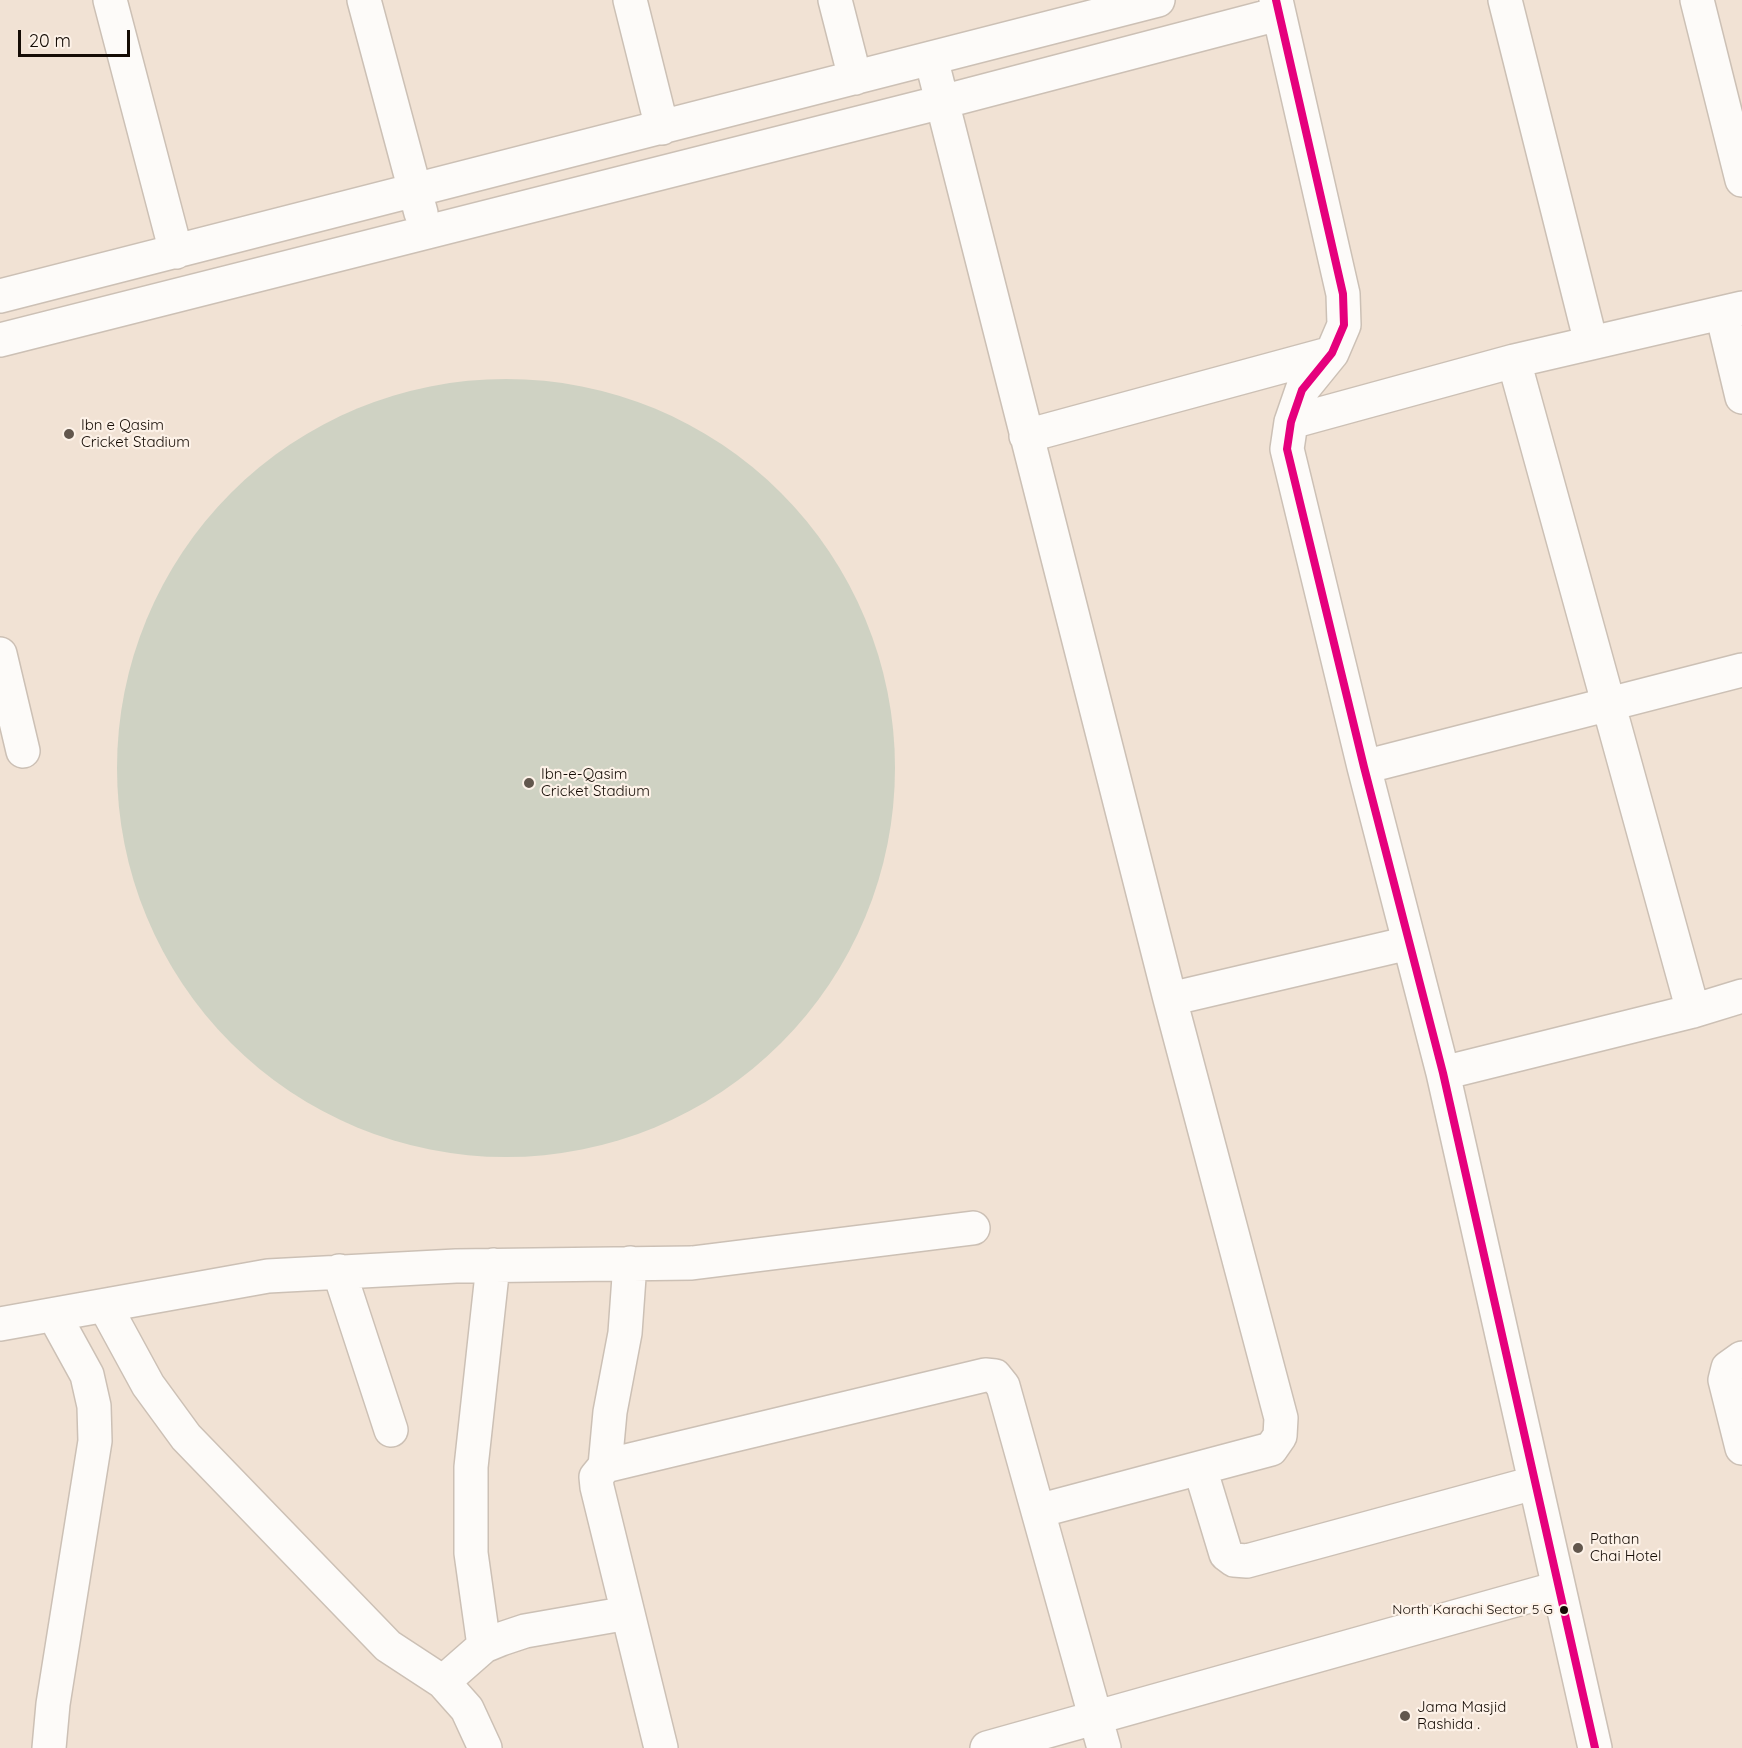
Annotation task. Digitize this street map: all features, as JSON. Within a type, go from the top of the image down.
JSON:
[{"type":"street","points":[[110,0],[176,252]]},
{"type":"street","points":[[364,0],[426,232]]},
{"type":"street","points":[[630,0],[662,128]]},
{"type":"street","points":[[836,0],[855,78]]},
{"type":"street","points":[[0,296],[931,58],[1050,14],[1158,0]]},
{"type":"street","points":[[1505,0],[1591,343]]},
{"type":"street","points":[[1697,0],[1742,180]]},
{"type":"street","points":[[0,340],[942,102],[1277,7],[1343,294],[1344,325],[1332,354],[1302,390],[1291,422],[1287,449],[1364,767],[1443,1073],[1595,1748]]},
{"type":"street","points":[[931,58],[1170,999],[1281,1418],[1280,1436],[1271,1449],[1038,1511]]},
{"type":"street","points":[[1291,422],[1514,361],[1732,310],[1742,397]]},
{"type":"street","points":[[1026,436],[1332,354]]},
{"type":"street","points":[[1514,361],[1693,1011]]},
{"type":"street","points":[[0,654],[23,751]]},
{"type":"street","points":[[1364,767],[1742,670]]},
{"type":"street","points":[[1170,999],[1409,943]]},
{"type":"street","points":[[1443,1073],[1693,1011],[1742,996]]},
{"type":"street","points":[[0,1324],[268,1276],[493,1265],[692,1263],[973,1228]]},
{"type":"street","points":[[630,1263],[625,1333],[610,1412],[605,1466],[596,1477],[661,1748]]},
{"type":"street","points":[[484,1646],[471,1553],[471,1467],[493,1265]]},
{"type":"street","points":[[339,1271],[391,1430]]},
{"type":"street","points":[[105,1306],[148,1385],[186,1437],[388,1646],[443,1682],[467,1709],[485,1748]]},
{"type":"street","points":[[49,1748],[53,1704],[94,1441],[94,1407],[87,1375],[54,1315]]},
{"type":"street","points":[[1742,1358],[1728,1368],[1725,1380],[1742,1448]]},
{"type":"street","points":[[605,1466],[985,1375],[995,1376],[1003,1386],[1104,1748]]},
{"type":"street","points":[[1200,1468],[1226,1554],[1234,1560],[1247,1561],[1534,1484]]},
{"type":"street","points":[[987,1748],[1558,1588]]},
{"type":"street","points":[[443,1682],[484,1646],[525,1631],[628,1613]]},
{"type":"shaded area","points":[[506,379],[582,386],[619,395],[655,408],[722,444],[753,467],[781,493],[807,521],[830,552],[866,619],[879,655],[888,692],[895,768],[888,844],[879,881],[866,917],[830,984],[807,1015],[781,1043],[753,1069],[722,1092],[655,1128],[619,1141],[582,1150],[506,1157],[430,1150],[393,1141],[357,1128],[290,1092],[259,1069],[231,1043],[205,1015],[182,984],[146,917],[133,881],[124,844],[117,768],[124,692],[133,655],[146,619],[182,552],[205,521],[231,493],[259,467],[290,444],[357,408],[393,395],[430,386]]},
{"type":"transit line","points":[[1276,0],[1343,294],[1344,325],[1332,353],[1302,390],[1291,422],[1287,449],[1364,767],[1443,1073],[1595,1748]]},
{"type":"place","name":"Ibn e Qasim Cricket Stadium","points":[[69,434]]},
{"type":"place","name":"Ibn-e-Qasim Cricket Stadium","points":[[529,783]]},
{"type":"place","name":"Pathan Chai Hotel","points":[[1578,1548]]},
{"type":"place","name":"North Karachi Sector 5 G","points":[[1564,1610]]},
{"type":"place","name":"Jama Masjid Rashida .","points":[[1405,1716]]}]
